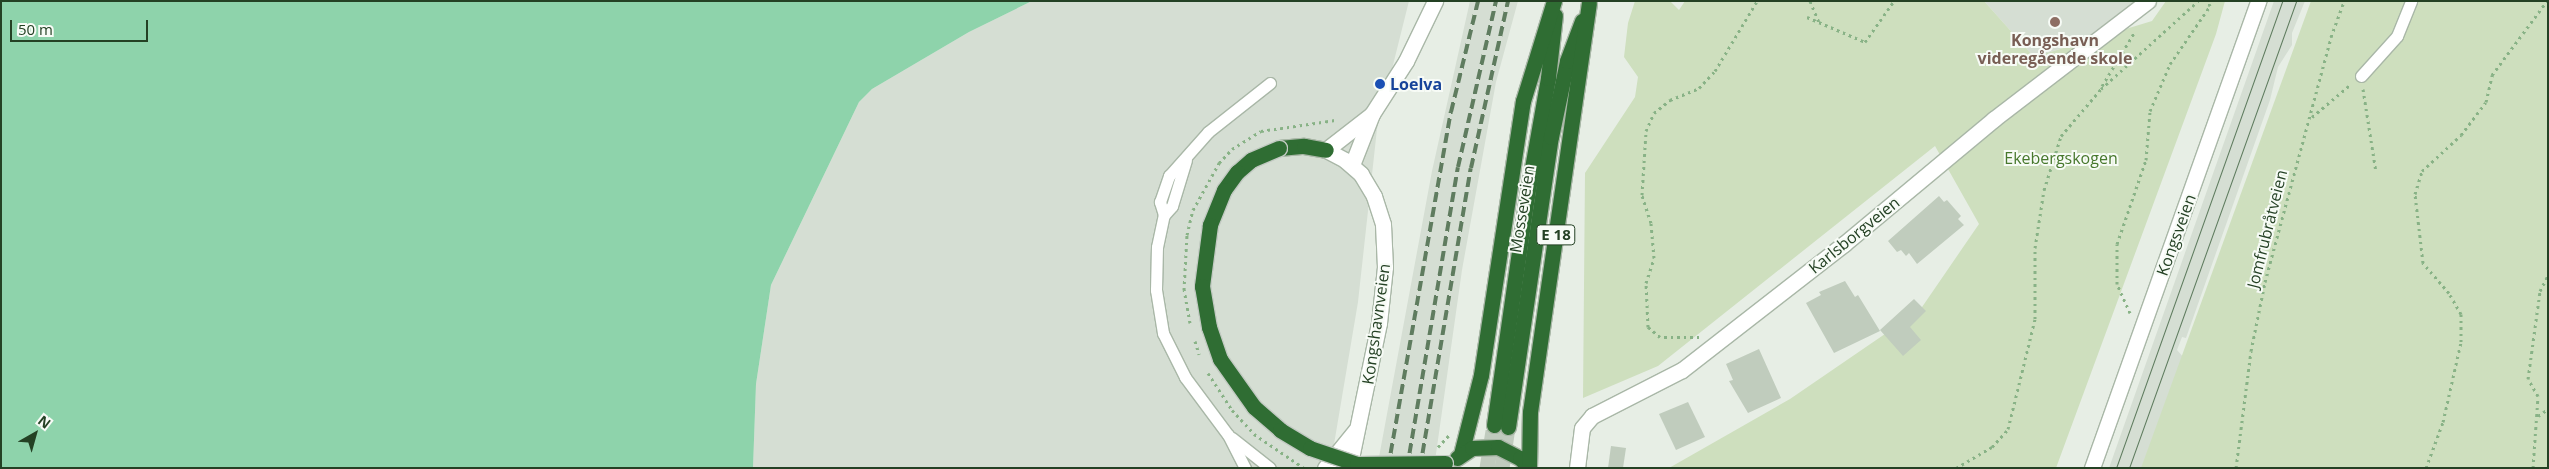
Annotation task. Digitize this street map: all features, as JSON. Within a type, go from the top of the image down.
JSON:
[{"type":"highway","name":"Mosseveien","points":[[1555,1],[1548,78],[1527,196],[1501,426],[1560,90],[1589,2]]},
{"type":"highway","name":"E 18","points":[[1451,462],[1481,375],[1522,109],[1555,1]]},
{"type":"highway","name":"E 18","points":[[1529,468],[1530,412],[1589,2]]},
{"type":"highway","name":"E 18","points":[[1326,150],[1304,146],[1278,148],[1251,160],[1237,172],[1214,212],[1203,265],[1204,300],[1209,327],[1232,378],[1266,419],[1310,448],[1356,467],[1451,462],[1472,448],[1498,447],[1520,458],[1529,468]]},
{"type":"street","points":[[1352,166],[1366,136],[1372,114],[1406,61],[1435,1]]},
{"type":"street","name":"Karlsborgveien","points":[[1577,468],[1592,416],[1676,374],[1844,244],[1994,119],[2148,1]]},
{"type":"street","name":"Kongsveien","points":[[2092,468],[2258,1]]},
{"type":"street","points":[[1326,150],[1372,114]]},
{"type":"street","name":"Kongshavnveien","points":[[1326,150],[1352,166],[1370,186],[1378,204],[1385,251],[1373,358],[1356,429],[1356,467]]},
{"type":"street","name":"Kongshavnveien","points":[[1325,468],[1356,429]]},
{"type":"lane","points":[[2361,76],[2397,36],[2411,1]]},
{"type":"lane","points":[[1245,468],[1228,435],[1184,377],[1163,333],[1156,268],[1164,215],[1160,202],[1169,176],[1186,160],[1221,120],[1270,83]]},
{"type":"lane","points":[[1228,435],[1270,468]]},
{"type":"path","points":[[1716,343],[1701,337],[1660,337],[1648,327],[1646,283],[1654,258],[1651,223],[1642,195],[1646,131],[1654,113],[1670,100],[1699,88],[1715,71],[1757,1]]},
{"type":"path","points":[[1810,1],[1819,22]]},
{"type":"path","points":[[1807,17],[1865,42],[1894,1]]},
{"type":"path","points":[[1956,468],[1992,447],[2008,429],[2035,319],[2035,248],[2044,190],[2061,136],[2101,89],[2198,1]]},
{"type":"path","points":[[2132,316],[2120,298],[2117,284],[2116,244],[2146,160],[2150,111],[2170,64],[2210,6],[2208,1]]},
{"type":"path","name":"Jomfrubråtveien","points":[[2236,468],[2251,352],[2265,282],[2312,117],[2329,46],[2344,1]]},
{"type":"path","points":[[2426,468],[2443,422],[2462,342],[2461,314],[2449,293],[2423,263],[2415,194],[2422,171],[2461,135],[2486,102],[2492,76],[2547,1]]},
{"type":"path","points":[[2101,89],[2139,25]]},
{"type":"path","points":[[2312,117],[2361,76]]},
{"type":"path","points":[[2361,76],[2376,172]]},
{"type":"path","points":[[1273,128],[1328,123],[1340,118]]},
{"type":"path","points":[[2533,468],[2538,396],[2528,379],[2540,291],[2548,275]]},
{"type":"path","points":[[2537,417],[2548,409]]},
{"type":"shaded area","points":[[1,1],[1032,1],[969,32],[872,89],[859,102],[771,285],[756,384],[753,468],[1,468]]},
{"type":"shaded area","points":[[1032,1],[1409,1],[1377,129],[1358,302],[1330,468],[753,468],[756,384],[771,285],[859,102],[872,89],[969,32]]},
{"type":"shaded area","points":[[1470,1],[1518,1],[1496,82],[1462,270],[1434,468],[1377,468],[1432,171]]},
{"type":"shaded area","name":"Kongshavn videregående skole","points":[[1984,1],[2135,1],[2082,42],[2034,57]]},
{"type":"shaded area","points":[[2274,1],[2305,1],[2292,33],[2292,45],[2278,67],[2270,100],[2186,338],[2182,337],[2177,350],[2185,359],[2147,468],[2109,468]]},
{"type":"green space","name":"Ekebergskogen","points":[[1635,1],[1670,1],[1679,10],[1685,1],[1984,1],[2034,57],[2152,21],[2166,1],[2225,1],[2216,34],[2056,468],[1669,468],[1790,399],[1920,310],[1979,224],[1935,146],[1658,366],[1583,398],[1585,173],[1635,97],[1638,77],[1624,57],[1628,23]]},
{"type":"green space","points":[[2311,1],[2548,1],[2548,468],[2141,468]]},
{"type":"building","points":[[1939,196],[1944,202],[1947,200],[1961,216],[1958,219],[1964,225],[1917,264],[1909,253],[1906,256],[1901,250],[1897,252],[1888,241]]},
{"type":"building","points":[[1845,281],[1855,297],[1858,295],[1880,331],[1834,353],[1806,303],[1821,295],[1819,292]]},
{"type":"building","points":[[1914,299],[1926,311],[1910,327],[1921,340],[1903,356],[1880,330]]},
{"type":"building","points":[[1759,349],[1781,398],[1748,413],[1729,381],[1733,380],[1726,364]]},
{"type":"building","points":[[1688,402],[1705,437],[1676,450],[1659,414]]},
{"type":"building","points":[[1611,446],[1626,448],[1623,468],[1608,468]]},
{"type":"tunnel","points":[[1487,468],[1494,425]]},
{"type":"tunnel","points":[[1502,468],[1508,427]]},
{"type":"tram line","points":[[2116,468],[2282,1]]},
{"type":"tram line","points":[[2129,468],[2296,1]]},
{"type":"railway","points":[[1388,468],[1451,112],[1478,1]]},
{"type":"railway","points":[[1407,468],[1458,167],[1496,1]]},
{"type":"railway","points":[[1420,468],[1471,168],[1508,1]]},
{"type":"place","name":"Kongshavn videregående skole","points":[[2055,22]]},
{"type":"place","name":"Loelva","points":[[1380,84]]}]
